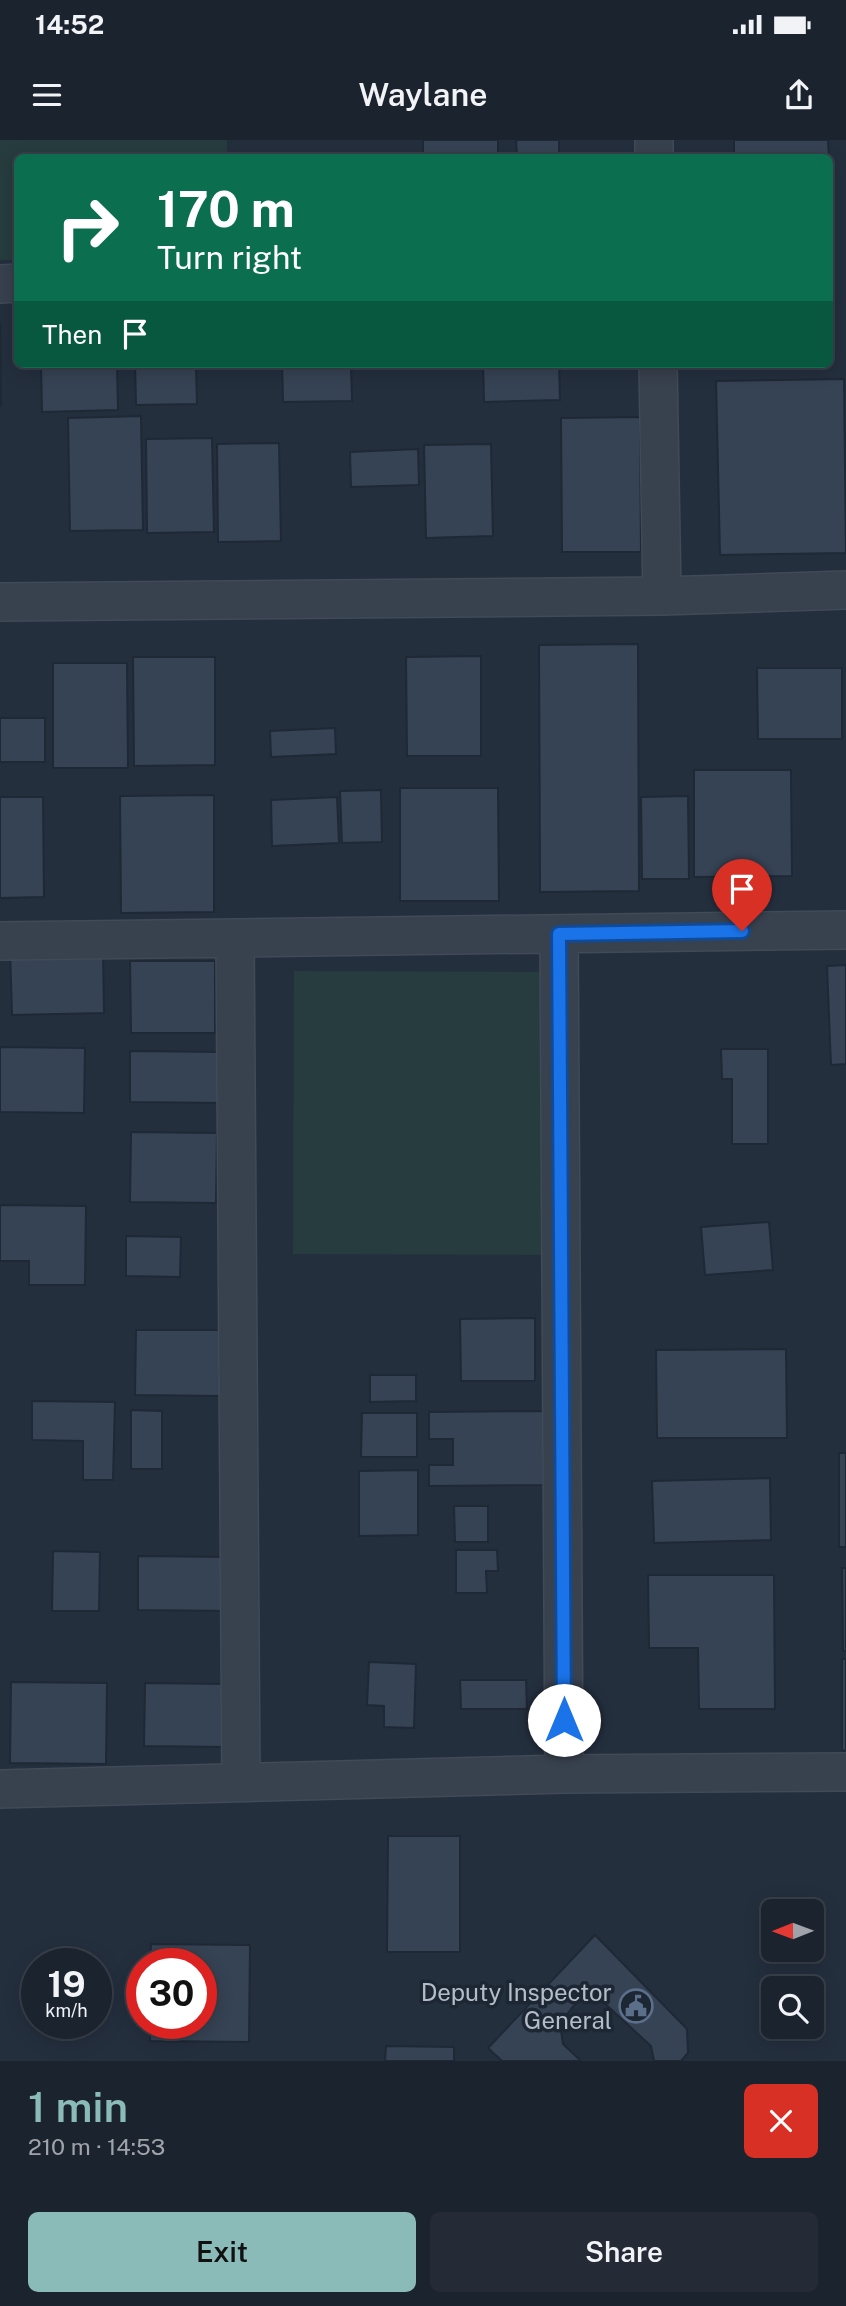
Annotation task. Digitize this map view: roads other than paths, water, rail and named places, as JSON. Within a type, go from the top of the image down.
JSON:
[{"type":"street","points":[[658,368],[662,596]]},
{"type":"street","points":[[0,602],[662,596],[846,590]]},
{"type":"street","points":[[0,941],[846,930]]},
{"type":"street","points":[[559,934],[564,1774]]},
{"type":"street","points":[[235,939],[241,1781]]},
{"type":"street","points":[[0,1789],[564,1774],[846,1772]]},
{"type":"place","name":"Deputy Inspector General","points":[[636,2006]]}]
